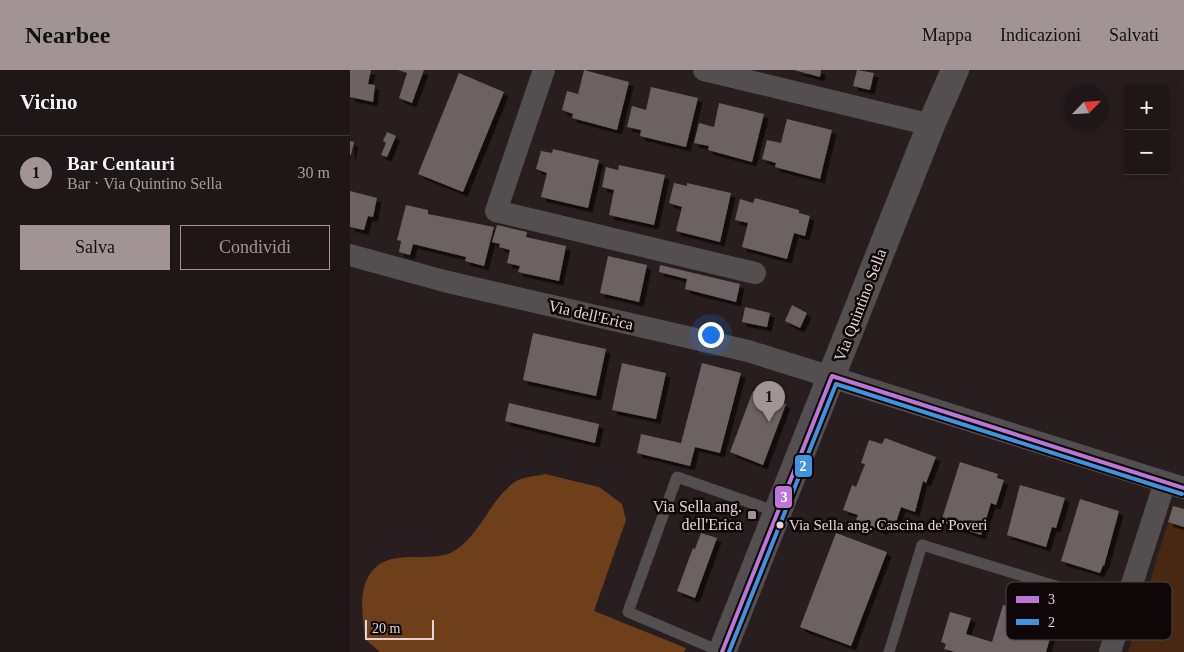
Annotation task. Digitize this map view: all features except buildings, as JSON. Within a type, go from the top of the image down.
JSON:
[{"type":"street","points":[[544,70],[496,211],[754,272]]},
{"type":"street","points":[[704,70],[931,125]]},
{"type":"street","name":"Via Quintino Sella","points":[[722,652],[931,125],[955,70]]},
{"type":"street","name":"Via dell'Erica","points":[[350,255],[444,281],[748,351],[1174,485]]},
{"type":"street","points":[[1134,582],[1174,485]]},
{"type":"street","points":[[1110,652],[1114,640]]},
{"type":"lane","points":[[722,652],[628,612],[677,477],[777,512]]},
{"type":"lane","points":[[889,652],[922,545],[1043,582]]},
{"type":"shaded area","points":[[545,474],[599,487],[622,504],[626,520],[594,611],[686,648],[684,652],[380,652],[365,639],[362,610],[363,591],[370,574],[376,567],[384,561],[394,558],[436,556],[456,550],[473,534],[507,488],[516,481]]},
{"type":"shaded area","points":[[1173,506],[1184,509],[1184,652],[1128,652],[1132,640],[1172,640],[1172,582],[1150,582]]},
{"type":"transit line","name":"3","points":[[722,652],[832,376],[1184,488]]},
{"type":"transit line","name":"2","points":[[729,652],[836,384],[1182,494]]},
{"type":"place","name":"Bar Centauri","points":[[769,422]]},
{"type":"place","name":"Via Sella ang. dell'Erica","points":[[752,515]]},
{"type":"place","name":"Via Sella ang. Cascina de' Poveri","points":[[780,525]]}]
